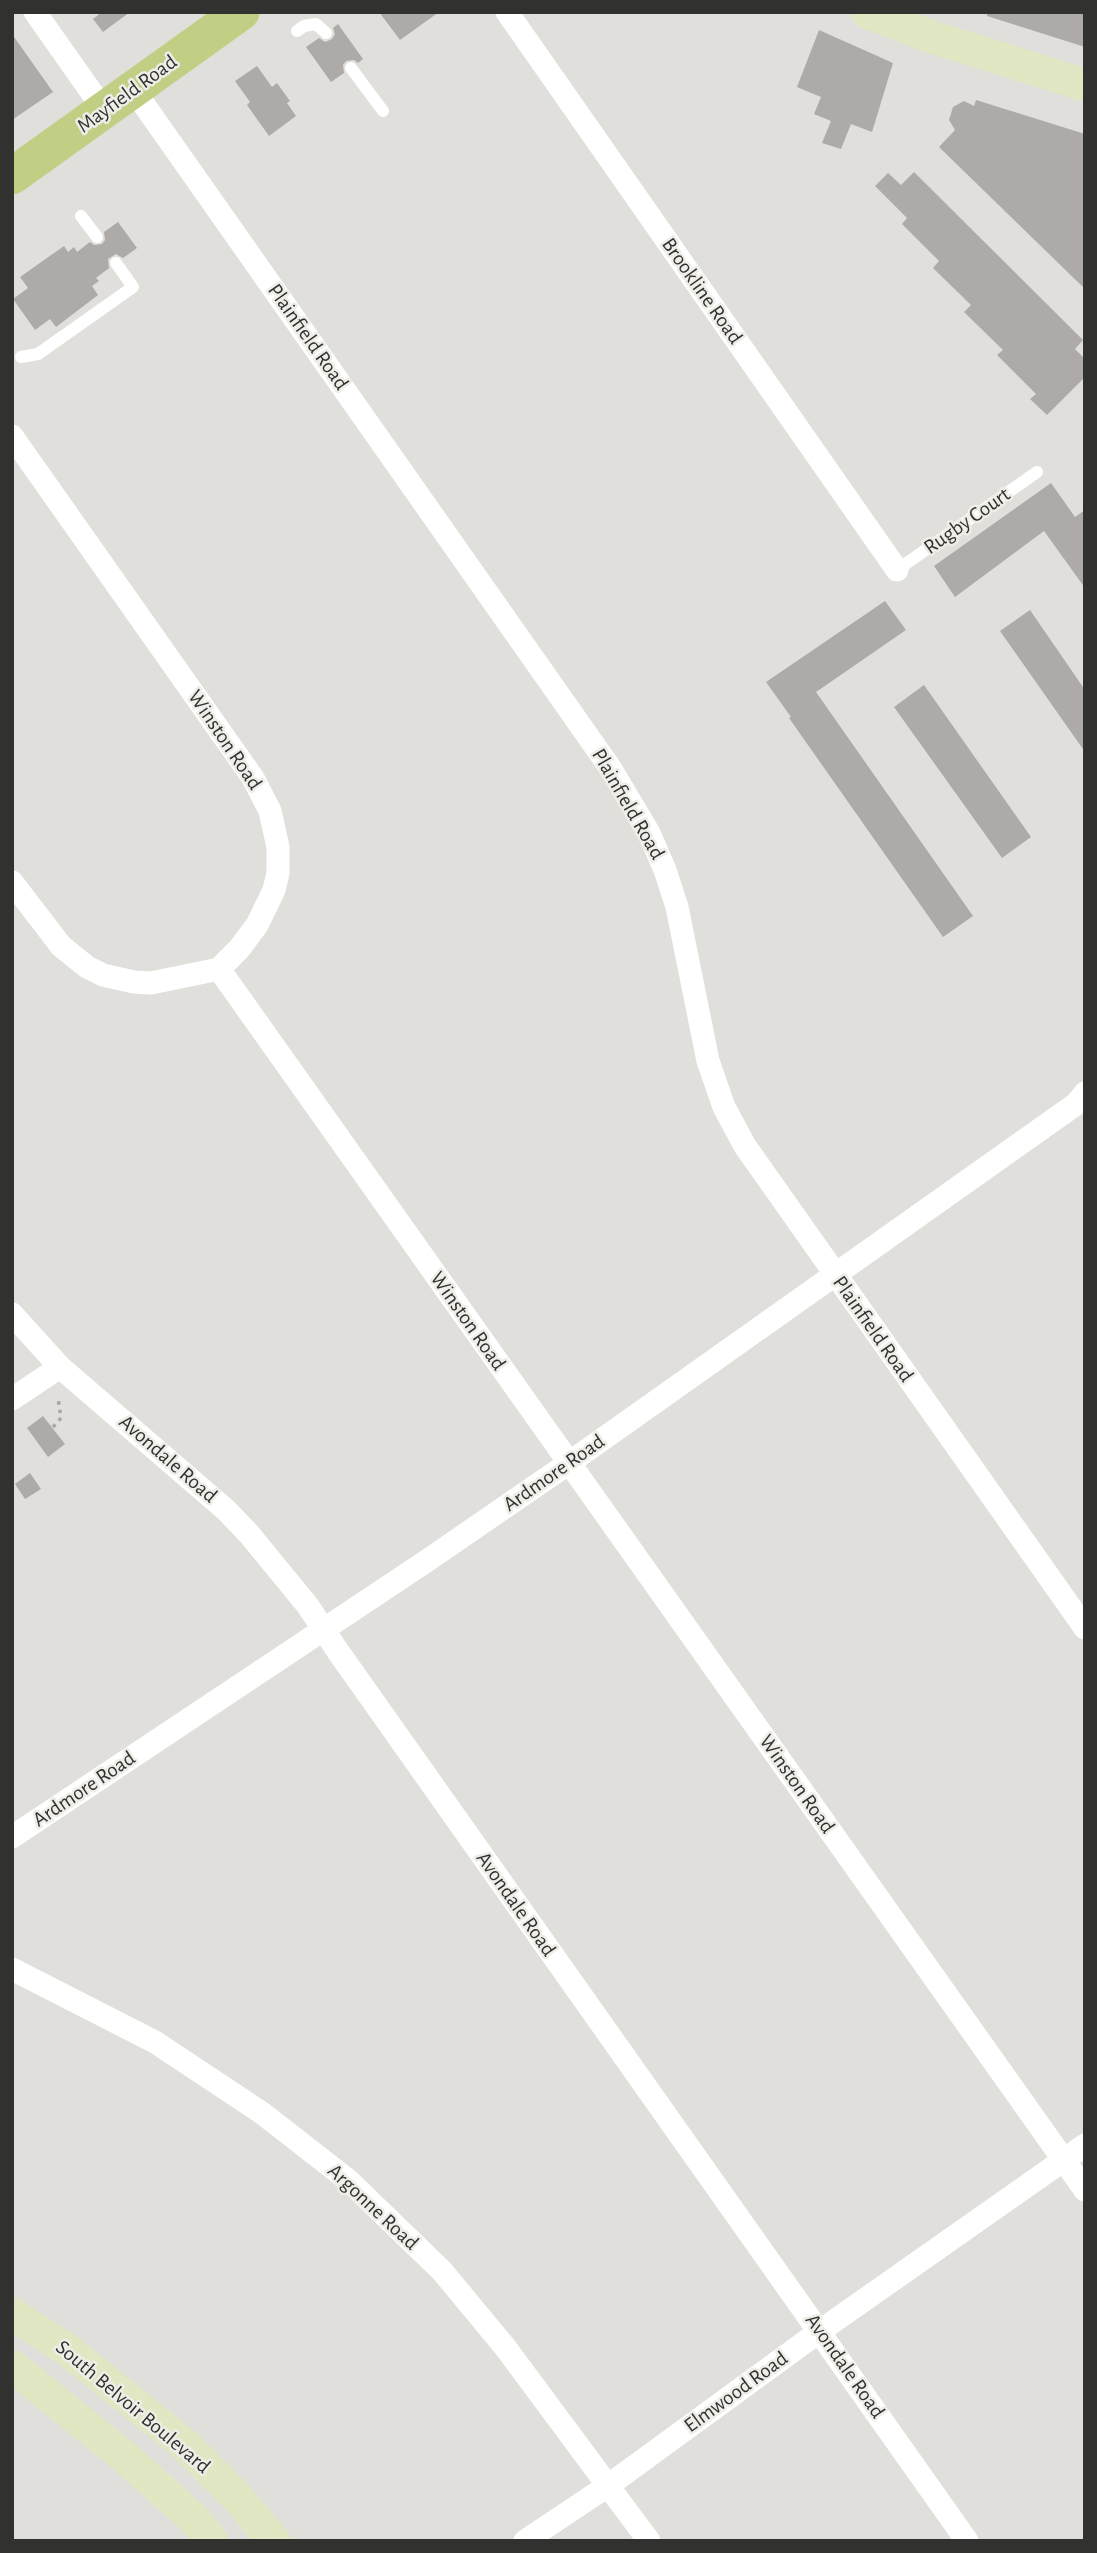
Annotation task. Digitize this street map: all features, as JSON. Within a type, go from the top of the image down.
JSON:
[{"type":"main road","name":"Mayfield Road","points":[[12,176],[241,12]]},
{"type":"street","points":[[35,12],[104,110]]},
{"type":"street","name":"Brookline Road","points":[[507,12],[897,569]]},
{"type":"street","points":[[867,12],[932,37],[1085,85]]},
{"type":"street","name":"Plainfield Road","points":[[133,89],[606,762],[649,834],[677,907],[708,1061],[724,1107],[745,1146],[1085,1628]]},
{"type":"street","name":"Winston Road","points":[[12,436],[253,778],[270,811],[278,847],[278,873],[274,890],[257,925],[219,969],[1085,2189]]},
{"type":"street","points":[[12,881],[61,946],[87,967],[103,975],[151,983],[219,969]]},
{"type":"street","name":"Ardmore Road","points":[[12,1837],[569,1463],[1076,1104],[1085,1093]]},
{"type":"street","name":"Avondale Road","points":[[12,1314],[60,1367],[226,1510],[287,1579],[967,2541]]},
{"type":"street","points":[[12,1399],[60,1367]]},
{"type":"street","name":"Argonne Road","points":[[12,1969],[155,2042],[262,2113],[348,2180],[442,2271],[505,2347],[649,2541]]},
{"type":"street","name":"Elmwood Road","points":[[525,2541],[1085,2146]]},
{"type":"street","name":"South Belvoir Boulevard","points":[[12,2314],[69,2351],[184,2444],[236,2496],[274,2541]]},
{"type":"street","name":"South Belvoir Boulevard","points":[[12,2366],[127,2458],[194,2519],[212,2541]]},
{"type":"lane","points":[[297,31],[304,26],[316,24],[326,33]]},
{"type":"lane","points":[[351,68],[383,111]]},
{"type":"lane","points":[[81,216],[97,237]]},
{"type":"lane","points":[[21,357],[38,354],[133,286],[116,263]]},
{"type":"lane","name":"Rugby Court","points":[[897,569],[1037,472]]},
{"type":"path","points":[[53,1427],[61,1418],[58,1398]]},
{"type":"building","points":[[102,12],[130,12],[103,32],[93,19]]},
{"type":"building","points":[[379,12],[439,12],[400,40]]},
{"type":"building","points":[[987,12],[1085,12],[1085,47],[987,16]]},
{"type":"building","points":[[338,24],[363,59],[358,63],[354,60],[346,61],[343,65],[344,73],[331,82],[306,47],[319,38],[325,42],[332,39],[335,34],[333,28]]},
{"type":"building","points":[[819,30],[893,63],[872,132],[851,124],[841,149],[822,143],[831,121],[814,114],[821,97],[797,87]]},
{"type":"building","points":[[12,34],[53,92],[12,120]]},
{"type":"building","points":[[257,66],[272,87],[277,83],[290,101],[287,103],[296,116],[269,136],[247,105],[250,102],[235,81]]},
{"type":"building","points":[[976,100],[1085,134],[1085,289],[939,147],[955,130],[949,120],[953,107],[964,101],[974,106]]},
{"type":"building","points":[[914,172],[1083,340],[1075,349],[1085,359],[1085,377],[1047,415],[1030,399],[1036,394],[997,355],[1003,350],[964,312],[971,305],[933,268],[939,261],[902,224],[907,218],[875,186],[888,173],[901,185]]},
{"type":"building","points":[[118,222],[137,248],[123,258],[116,254],[108,259],[109,268],[96,278],[99,281],[92,286],[98,295],[56,327],[50,319],[35,330],[13,299],[28,288],[20,277],[64,246],[68,252],[74,247],[77,252],[90,242],[94,245],[102,244],[105,240],[104,232]]},
{"type":"building","points":[[1051,483],[1075,517],[1085,510],[1085,588],[1044,531],[955,597],[934,566]]},
{"type":"building","points":[[885,601],[906,630],[816,692],[973,916],[943,937],[766,682]]},
{"type":"building","points":[[1030,610],[1085,690],[1085,752],[1000,631]]},
{"type":"building","points":[[924,685],[1031,837],[1002,858],[894,707]]},
{"type":"building","points":[[43,1416],[65,1444],[48,1457],[27,1428]]},
{"type":"building","points":[[30,1473],[41,1489],[25,1499],[15,1484]]}]
